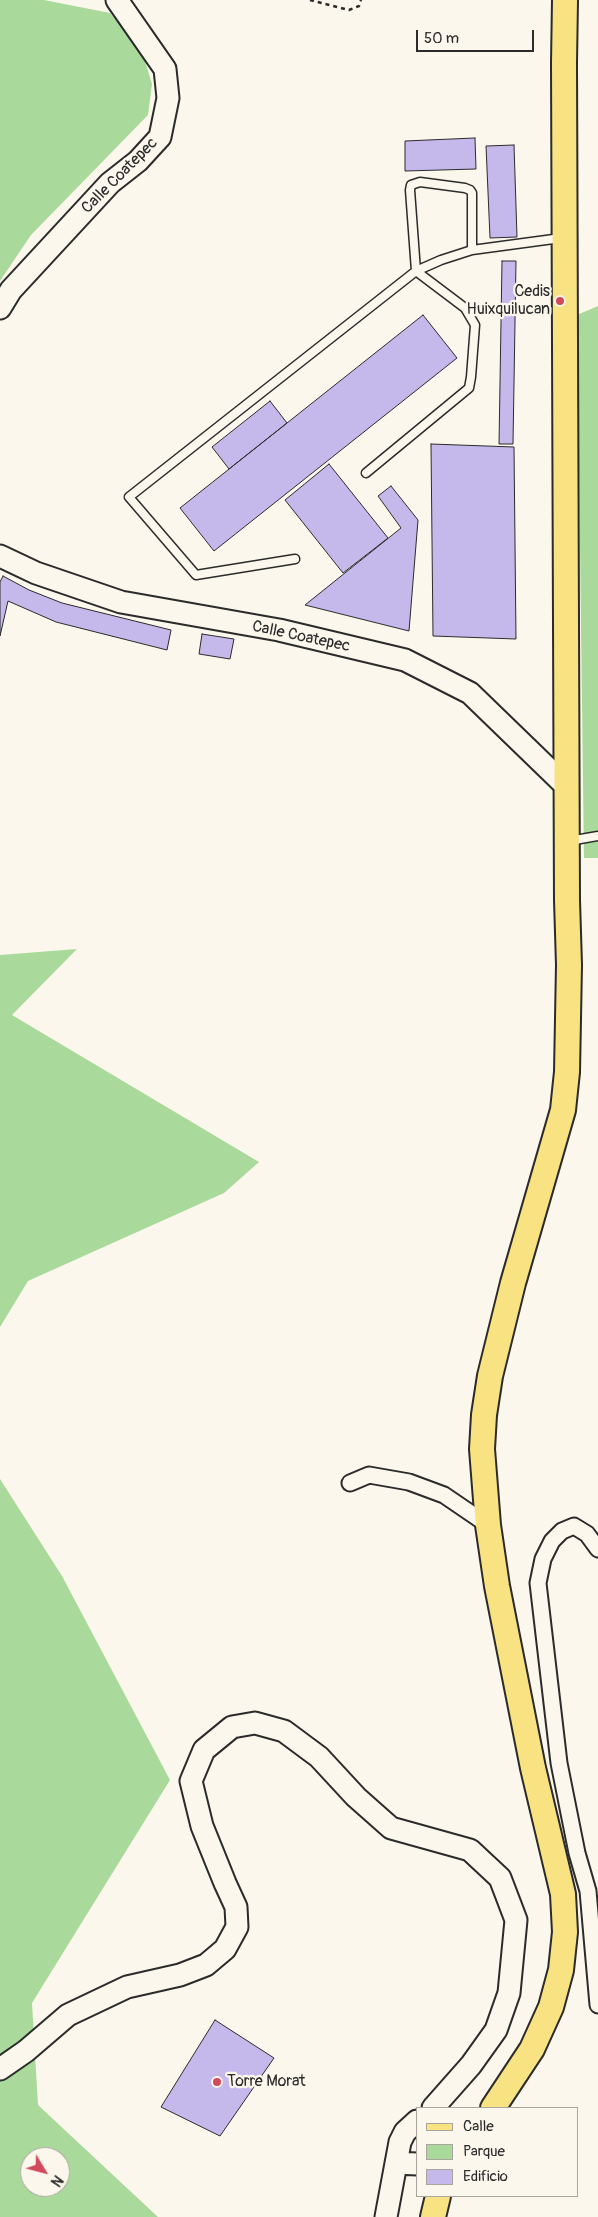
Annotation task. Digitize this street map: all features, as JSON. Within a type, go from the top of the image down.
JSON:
[{"type":"main road","name":"Calle Coatepec","points":[[0,308],[11,290],[103,190],[138,161],[160,137],[168,98],[165,69],[116,0]]},
{"type":"main road","points":[[494,2107],[532,2049],[551,2008],[561,1970],[565,1932],[563,1894],[512,1669],[488,1526],[482,1449],[484,1415],[490,1376],[513,1283],[563,1110],[568,1072],[565,0]]},
{"type":"main road","name":"Calle Coatepec","points":[[0,556],[36,573],[121,602],[279,630],[406,660],[470,693],[566,786]]},
{"type":"main road","points":[[0,2070],[26,2051],[68,2015],[127,1987],[180,1975],[206,1965],[225,1948],[237,1927],[236,1907],[224,1883],[202,1826],[192,1781],[204,1750],[232,1727],[255,1723],[284,1731],[320,1757],[356,1797],[391,1828],[470,1850],[500,1878],[516,1920],[509,1993],[496,2030],[471,2066],[434,2107]]},
{"type":"main road","points":[[386,2217],[400,2142],[405,2132],[416,2122]]},
{"type":"main road","points":[[396,2163],[416,2164]]},
{"type":"main road","points":[[433,2217],[438,2197]]},
{"type":"street","points":[[350,1483],[369,1475],[409,1482],[444,1495],[488,1526]]},
{"type":"street","points":[[598,1549],[587,1534],[574,1526],[562,1531],[552,1541],[541,1567],[538,1583],[559,1763],[577,1853],[588,1891],[598,2005]]},
{"type":"street","points":[[533,1768],[559,1763]]},
{"type":"lane","points":[[366,473],[469,388],[475,325],[465,308],[416,271],[410,190],[415,182],[465,188],[472,193],[472,250]]},
{"type":"lane","points":[[296,559],[196,575],[129,497],[416,271],[441,260],[472,250],[566,238]]},
{"type":"lane","points":[[567,841],[598,836]]},
{"type":"path","points":[[310,0],[349,10],[360,6],[361,0]]},
{"type":"green space","points":[[0,0],[44,0],[110,13],[142,51],[152,84],[148,115],[31,235],[0,281]]},
{"type":"green space","points":[[598,306],[598,858],[584,858],[577,315]]},
{"type":"green space","points":[[77,949],[12,1015],[259,1162],[224,1193],[28,1281],[0,1327],[0,955]]},
{"type":"green space","points":[[0,1479],[62,1576],[170,1780],[32,2003],[38,2105],[158,2217],[0,2217]]},
{"type":"building","points":[[475,138],[476,169],[405,171],[405,141]]},
{"type":"building","points":[[514,145],[517,237],[490,238],[486,146]]},
{"type":"building","points":[[502,261],[516,261],[513,444],[499,444]]},
{"type":"building","points":[[423,315],[457,358],[214,551],[180,508]]},
{"type":"building","points":[[270,401],[287,423],[229,469],[212,447]]},
{"type":"building","points":[[431,444],[514,447],[516,639],[433,636]]},
{"type":"building","points":[[329,464],[388,538],[343,573],[285,500]]},
{"type":"building","points":[[391,486],[418,520],[409,631],[305,605],[401,528],[378,496]]},
{"type":"building","points":[[3,576],[29,590],[62,603],[171,630],[167,650],[56,622],[8,601],[0,636],[0,582]]},
{"type":"building","points":[[202,634],[234,639],[230,659],[199,654]]},
{"type":"building","name":"Torre Morat","points":[[215,2020],[274,2058],[220,2136],[161,2107]]},
{"type":"place","name":"Cedis Huixquilucan","points":[[560,301]]},
{"type":"place","name":"Torre Morat","points":[[217,2082]]}]
